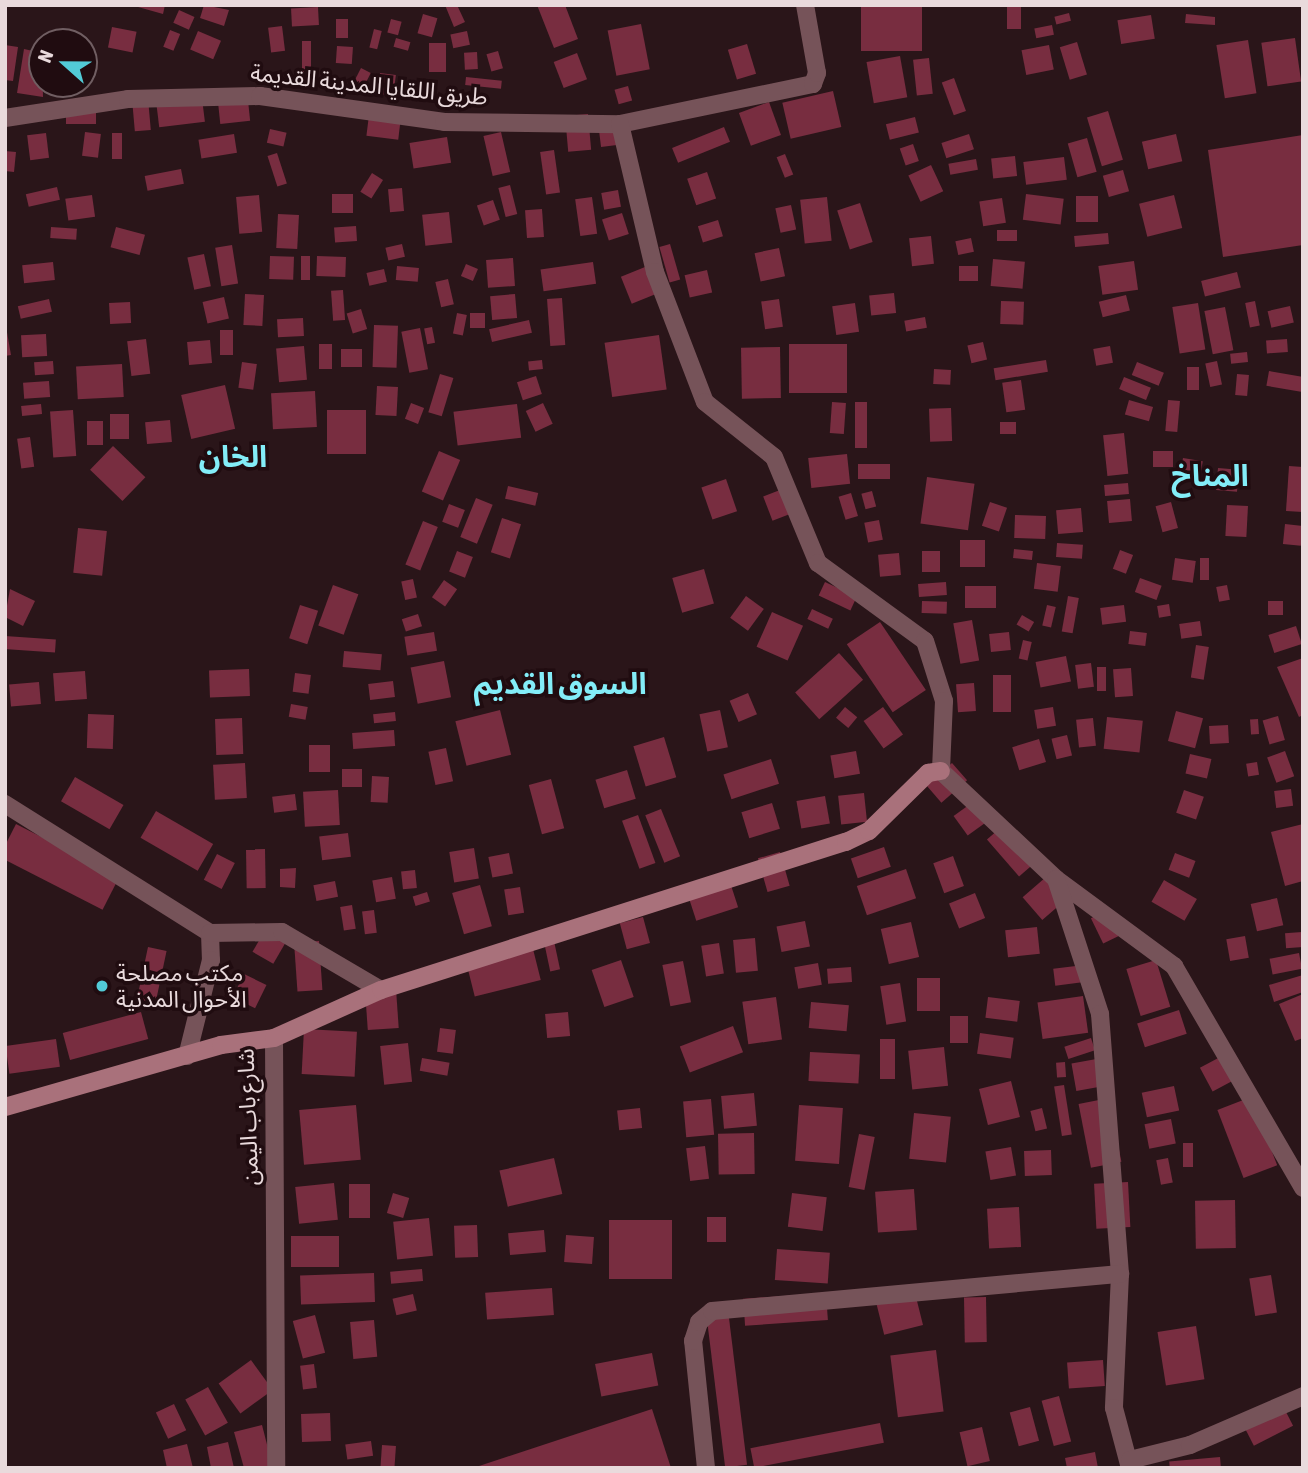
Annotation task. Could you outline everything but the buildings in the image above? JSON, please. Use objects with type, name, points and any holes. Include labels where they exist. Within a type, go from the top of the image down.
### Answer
[{"type":"street","name":"طريق اللقايا المدينة القديمة","points":[[5,118],[128,99],[260,96],[444,122],[620,124],[813,84],[817,73],[805,5]]},
{"type":"street","points":[[620,124],[655,272],[705,402],[774,457],[818,563],[925,641],[944,701],[941,771],[1056,879],[1174,966],[1303,1188]]},
{"type":"street","points":[[274,1038],[381,990],[846,842],[884,819],[928,773],[941,771]]},
{"type":"street","points":[[5,804],[210,933],[282,932],[381,990]]},
{"type":"street","points":[[1056,879],[1100,1014],[1120,1274],[1114,1408],[1130,1464],[1190,1445],[1303,1396]]},
{"type":"street","points":[[187,1056],[211,960],[210,933]]},
{"type":"street","name":"شارع باب اليمن","points":[[5,1107],[187,1056],[274,1038],[276,1468]]},
{"type":"street","points":[[706,1468],[693,1341],[699,1322],[712,1311],[1120,1274]]},
{"type":"place","name":"مكتب مصلحة الأحوال المدنية","points":[[102,986]]},
{"type":"district","name":"الخان","points":[[233,456]]},
{"type":"district","name":"المناخ","points":[[1210,475]]},
{"type":"district","name":"السوق القديم","points":[[560,683]]}]
